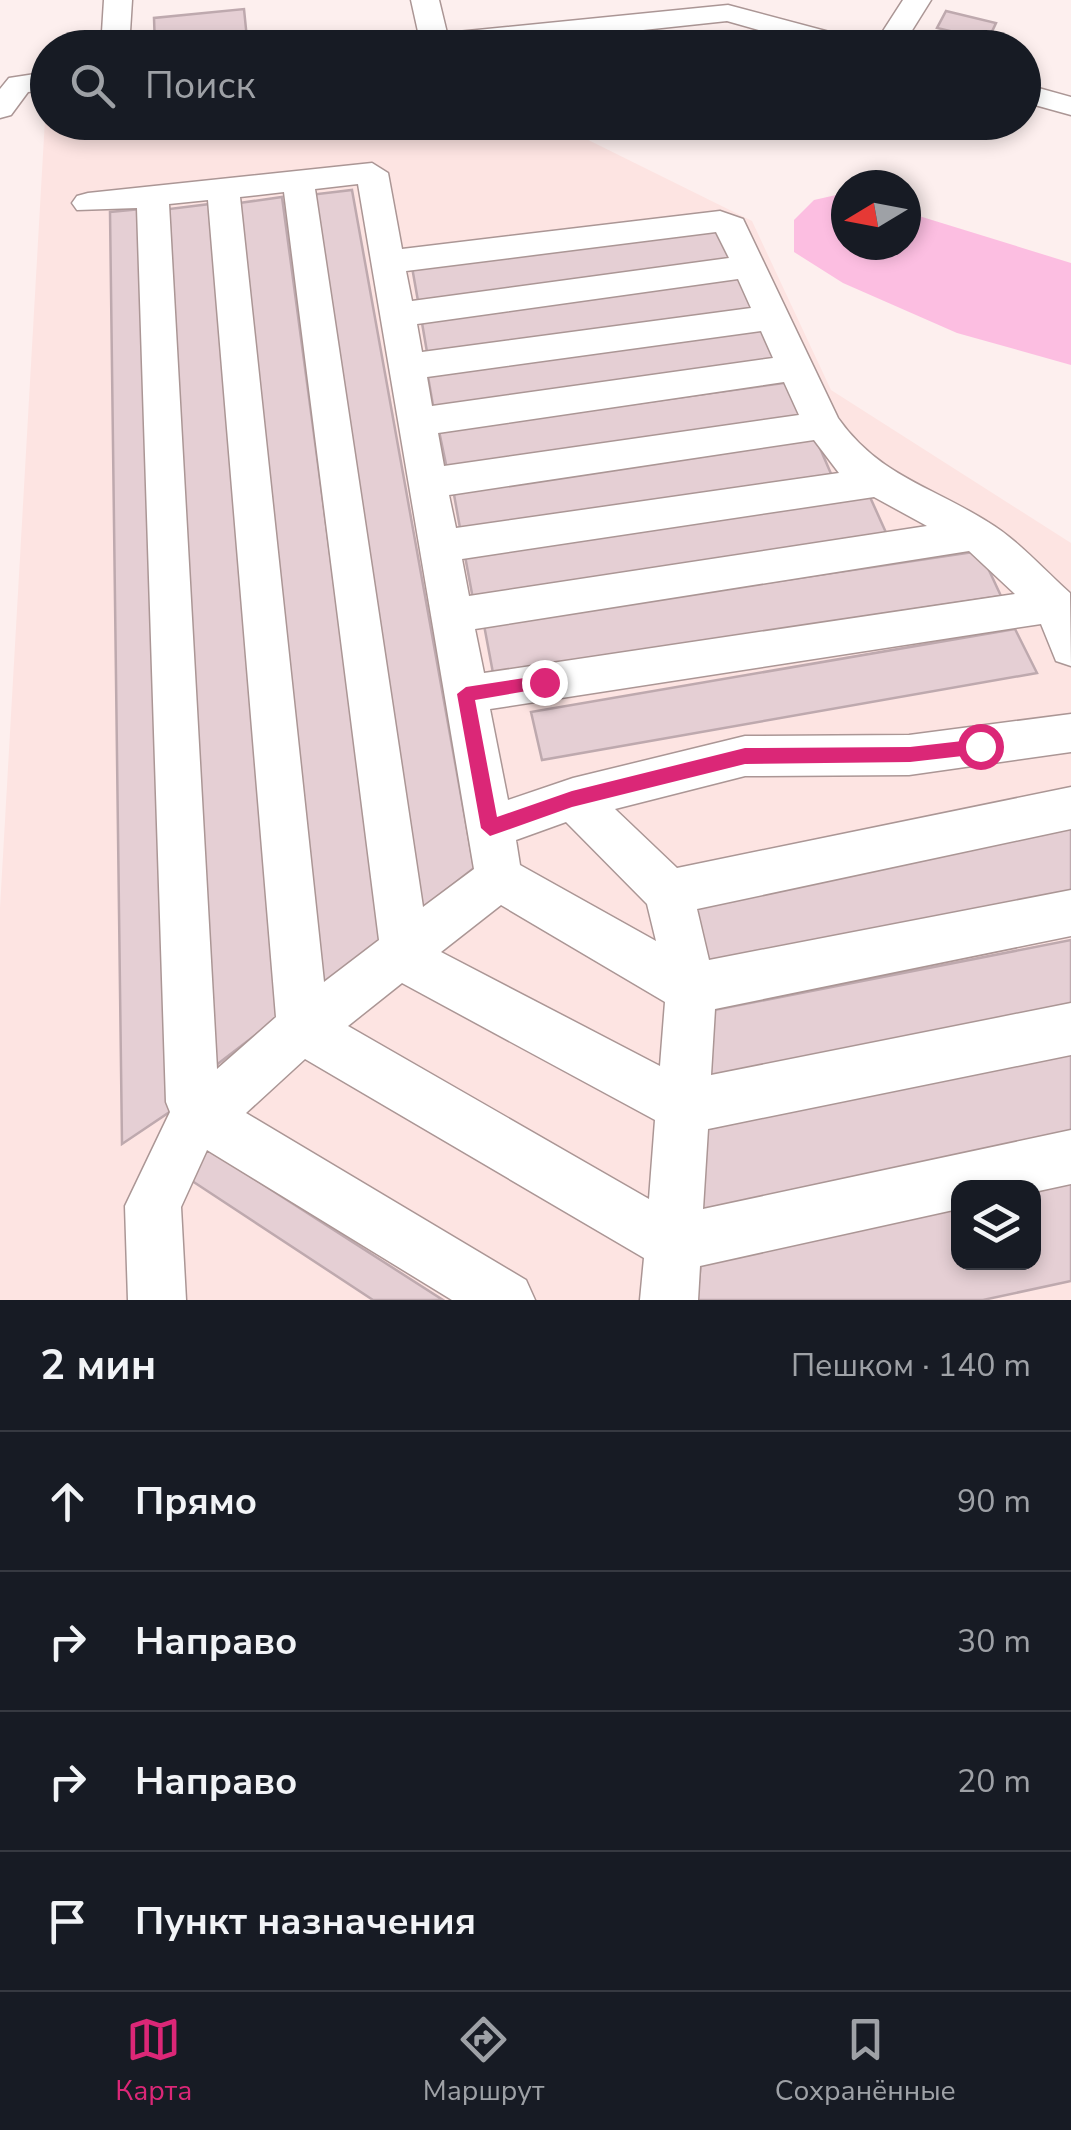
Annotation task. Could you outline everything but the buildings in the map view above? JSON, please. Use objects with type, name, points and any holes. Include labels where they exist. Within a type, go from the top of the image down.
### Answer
[{"type":"street","points":[[116,30],[118,0]]},
{"type":"street","points":[[425,0],[432,30]]},
{"type":"street","points":[[898,30],[917,0]]},
{"type":"street","points":[[537,30],[725,6],[800,30]]},
{"type":"street","points":[[0,109],[22,77]]},
{"type":"street","points":[[1041,98],[1071,106]]},
{"type":"street","points":[[88,203],[372,172],[499,878],[691,989],[1071,913]]},
{"type":"street","points":[[298,180],[405,952],[427,972],[684,1107],[1071,1030]]},
{"type":"street","points":[[223,188],[303,1029]]},
{"type":"street","points":[[153,196],[192,1102],[203,1118],[506,1300]]},
{"type":"street","points":[[388,262],[720,221],[731,226],[823,425],[846,458],[878,482],[977,534],[1055,605],[1071,648]]},
{"type":"street","points":[[397,315],[749,266]]},
{"type":"street","points":[[407,367],[773,317]]},
{"type":"street","points":[[416,422],[795,368]]},
{"type":"street","points":[[428,483],[823,425]]},
{"type":"street","points":[[439,546],[878,482]]},
{"type":"street","points":[[452,616],[977,534]]},
{"type":"street","points":[[466,694],[1055,605]]},
{"type":"street","points":[[490,828],[572,799],[745,756],[910,754],[1071,733]]},
{"type":"street","points":[[572,799],[668,892],[691,989],[669,1300]]},
{"type":"street","points":[[668,892],[1071,808]]},
{"type":"street","points":[[157,1300],[154,1206],[186,1134],[303,1029],[499,878]]},
{"type":"street","points":[[303,1029],[673,1244],[1071,1157]]},
{"type":"shaded area","points":[[44,140],[588,140],[752,221],[831,390],[1071,543],[1071,1300],[0,1300],[0,908]]},
{"type":"shaded area","points":[[831,196],[831,260],[921,260],[921,217],[1071,263],[1071,365],[957,333],[843,283],[794,252],[794,220],[814,200]]},
{"type":"route","points":[[544,682],[466,694],[490,828],[572,799],[745,756],[910,754],[980,746]]}]
